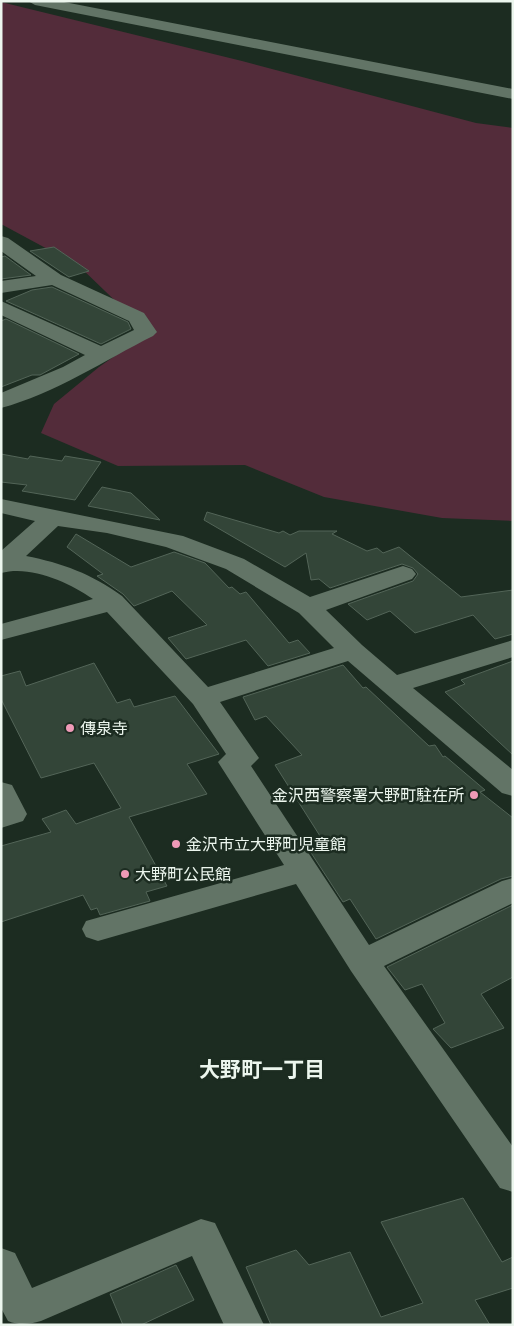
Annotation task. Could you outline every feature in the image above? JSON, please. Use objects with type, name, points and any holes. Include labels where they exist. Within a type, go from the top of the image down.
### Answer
[{"type":"street","points":[[35,1],[513,94]]},
{"type":"street","points":[[1,242],[54,280],[137,317],[146,332],[71,372],[21,391],[1,401]]},
{"type":"street","points":[[1,287],[54,280]]},
{"type":"street","points":[[1,307],[102,354]]},
{"type":"street","points":[[1,381],[21,391]]},
{"type":"street","points":[[1,506],[53,518],[107,526],[204,551],[235,564],[308,607],[352,650],[513,786]]},
{"type":"street","points":[[1,522],[53,518]]},
{"type":"street","points":[[4,563],[53,518]]},
{"type":"street","points":[[4,563],[57,570],[80,579],[112,602],[204,698],[244,758],[233,762],[363,962],[513,1177]]},
{"type":"street","points":[[308,607],[403,574]]},
{"type":"street","points":[[1,632],[112,602]]},
{"type":"street","points":[[393,685],[513,648]]},
{"type":"street","points":[[204,698],[352,650]]},
{"type":"street","points":[[1,792],[12,814],[1,818]]},
{"type":"street","points":[[98,929],[304,871]]},
{"type":"street","points":[[363,962],[513,889]]},
{"type":"street","points":[[1,1264],[22,1309],[41,1303],[201,1235],[244,1325]]},
{"type":"shaded area","points":[[1,2],[242,61],[476,123],[513,128],[513,521],[442,518],[324,497],[245,465],[118,466],[41,433],[54,404],[99,367],[142,337],[131,316],[79,266],[1,224]]},
{"type":"building","points":[[54,247],[89,271],[69,277],[30,251]]},
{"type":"building","points":[[5,256],[31,275],[1,279],[1,257]]},
{"type":"building","points":[[52,287],[128,322],[131,329],[101,344],[6,301],[32,290]]},
{"type":"building","points":[[6,319],[79,354],[40,375],[32,375],[1,387],[1,321]]},
{"type":"building","points":[[1,454],[28,459],[30,456],[62,461],[65,456],[101,462],[75,500],[22,491],[27,485],[1,482]]},
{"type":"building","points":[[102,487],[131,493],[160,520],[88,506]]},
{"type":"building","points":[[207,512],[279,533],[283,531],[290,535],[299,531],[337,531],[332,534],[367,551],[377,548],[383,553],[399,547],[461,597],[513,590],[513,634],[495,639],[473,615],[415,633],[390,611],[367,620],[348,604],[413,581],[418,574],[413,568],[402,564],[330,588],[319,579],[311,580],[306,553],[285,567],[204,520]]},
{"type":"building","points":[[76,534],[131,567],[174,552],[205,563],[229,588],[232,587],[240,594],[246,592],[289,643],[298,640],[310,653],[268,666],[246,640],[186,659],[168,638],[207,625],[172,591],[134,606],[123,594],[97,576],[103,574],[67,547]]},
{"type":"building","points":[[513,661],[513,755],[445,692],[465,684],[461,680]]},
{"type":"building","points":[[94,663],[117,703],[130,699],[134,707],[175,696],[219,754],[187,764],[207,794],[129,817],[167,886],[146,892],[150,901],[100,915],[97,908],[91,910],[83,895],[1,922],[1,846],[51,832],[42,819],[66,810],[76,824],[121,808],[94,763],[41,778],[1,699],[1,676],[20,671],[26,686]]},
{"type":"building","points":[[343,665],[363,688],[366,687],[429,746],[435,745],[443,757],[445,756],[485,790],[480,792],[513,818],[513,876],[501,879],[376,939],[350,899],[343,902],[306,845],[320,836],[275,765],[302,755],[266,716],[255,720],[243,697]]},
{"type":"building","points":[[513,905],[513,977],[481,994],[504,1028],[451,1048],[433,1029],[445,1023],[422,984],[405,990],[387,967]]},
{"type":"building","points":[[463,1198],[502,1262],[513,1257],[513,1288],[475,1300],[490,1325],[271,1325],[246,1267],[296,1250],[309,1265],[350,1252],[381,1317],[423,1303],[381,1222]]},
{"type":"building","points":[[176,1265],[194,1300],[141,1325],[123,1325],[110,1294]]},
{"type":"place","name":"傳泉寺","points":[[70,728]]},
{"type":"place","name":"金沢西警察署大野町駐在所","points":[[474,795]]},
{"type":"place","name":"金沢市立大野町児童館","points":[[176,844]]},
{"type":"place","name":"大野町公民館","points":[[125,874]]},
{"type":"district","name":"大野町一丁目","points":[[262,1070]]}]
